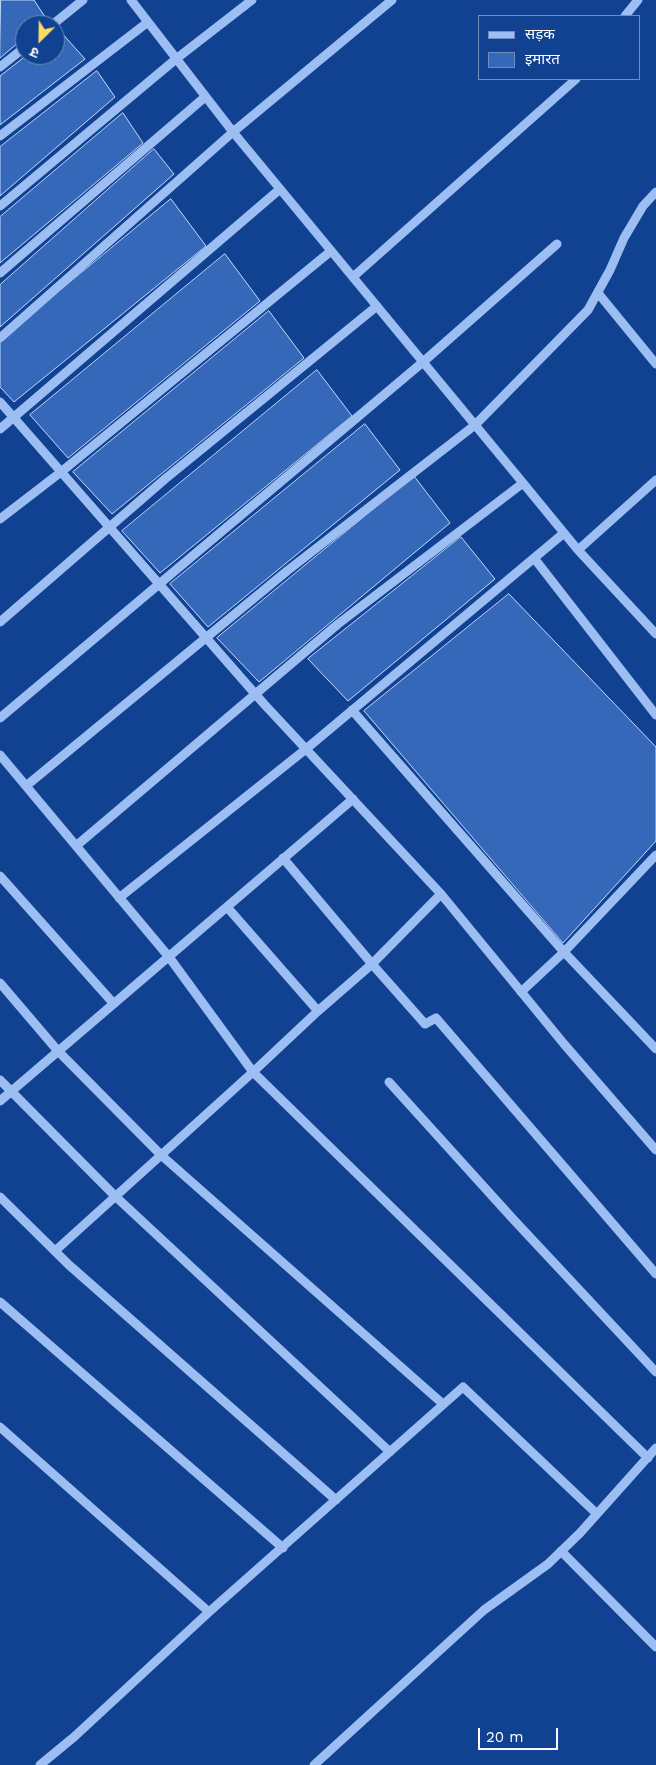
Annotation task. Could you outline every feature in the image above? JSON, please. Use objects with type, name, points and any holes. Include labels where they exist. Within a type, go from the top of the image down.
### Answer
[{"type":"street","points":[[64,15],[83,0]]},
{"type":"street","points":[[131,0],[205,97],[280,190],[578,550],[656,634]]},
{"type":"street","points":[[0,206],[176,58],[252,0]]},
{"type":"street","points":[[0,338],[233,132],[392,0]]},
{"type":"street","points":[[627,15],[638,0]]},
{"type":"street","points":[[0,136],[148,22]]},
{"type":"street","points":[[0,67],[15,55]]},
{"type":"street","points":[[353,277],[575,80]]},
{"type":"street","points":[[0,273],[205,97]]},
{"type":"street","points":[[0,429],[280,190]]},
{"type":"street","points":[[26,786],[287,571],[475,425],[588,310],[610,270],[624,238],[643,206],[656,192]]},
{"type":"street","points":[[0,718],[423,362],[558,244]]},
{"type":"street","points":[[0,519],[61,472],[331,251]]},
{"type":"street","points":[[598,293],[656,364]]},
{"type":"street","points":[[0,622],[108,527],[377,306]]},
{"type":"street","points":[[0,402],[255,693],[441,894],[521,992],[656,1150]]},
{"type":"street","points":[[578,550],[656,480]]},
{"type":"street","points":[[76,846],[338,624],[523,483]]},
{"type":"street","points":[[119,898],[306,749],[564,533]]},
{"type":"street","points":[[534,558],[656,715]]},
{"type":"street","points":[[352,710],[564,952],[656,1049]]},
{"type":"street","points":[[0,755],[169,957],[253,1072],[648,1458]]},
{"type":"street","points":[[0,1101],[353,799]]},
{"type":"street","points":[[521,992],[564,952],[656,855]]},
{"type":"street","points":[[283,858],[425,1024],[436,1018],[656,1274]]},
{"type":"street","points":[[0,876],[114,1004]]},
{"type":"street","points":[[55,1251],[372,964],[441,894]]},
{"type":"street","points":[[227,907],[318,1011]]},
{"type":"street","points":[[0,983],[58,1051],[161,1155],[443,1404]]},
{"type":"street","points":[[0,1080],[115,1196],[390,1452]]},
{"type":"street","points":[[389,1082],[506,1212],[656,1372]]},
{"type":"street","points":[[0,1197],[55,1251],[336,1500]]},
{"type":"street","points":[[0,1302],[283,1548]]},
{"type":"street","points":[[40,1765],[74,1737],[209,1612],[463,1387],[597,1514]]},
{"type":"street","points":[[0,1427],[209,1612]]},
{"type":"street","points":[[314,1765],[484,1610],[548,1564],[597,1514],[656,1448]]},
{"type":"street","points":[[561,1551],[655,1644]]},
{"type":"building","points":[[1,0],[34,0],[44,15],[15,15],[15,45],[0,58]]},
{"type":"building","points":[[65,37],[85,59],[0,125],[0,76],[15,64],[65,65]]},
{"type":"building","points":[[97,71],[115,97],[0,196],[0,147]]},
{"type":"building","points":[[123,113],[143,143],[0,263],[0,217]]},
{"type":"building","points":[[154,149],[174,174],[0,327],[0,285]]},
{"type":"building","points":[[171,199],[206,246],[14,402],[0,387],[0,340]]},
{"type":"building","points":[[225,254],[260,301],[68,458],[30,415]]},
{"type":"building","points":[[269,311],[304,358],[112,514],[73,472]]},
{"type":"building","points":[[317,370],[352,416],[160,573],[122,531]]},
{"type":"building","points":[[365,424],[400,470],[208,627],[170,584]]},
{"type":"building","points":[[414,476],[450,523],[259,682],[217,638]]},
{"type":"building","points":[[461,537],[495,579],[348,701],[308,659]]},
{"type":"building","points":[[509,594],[656,747],[656,841],[563,943],[364,711]]}]
